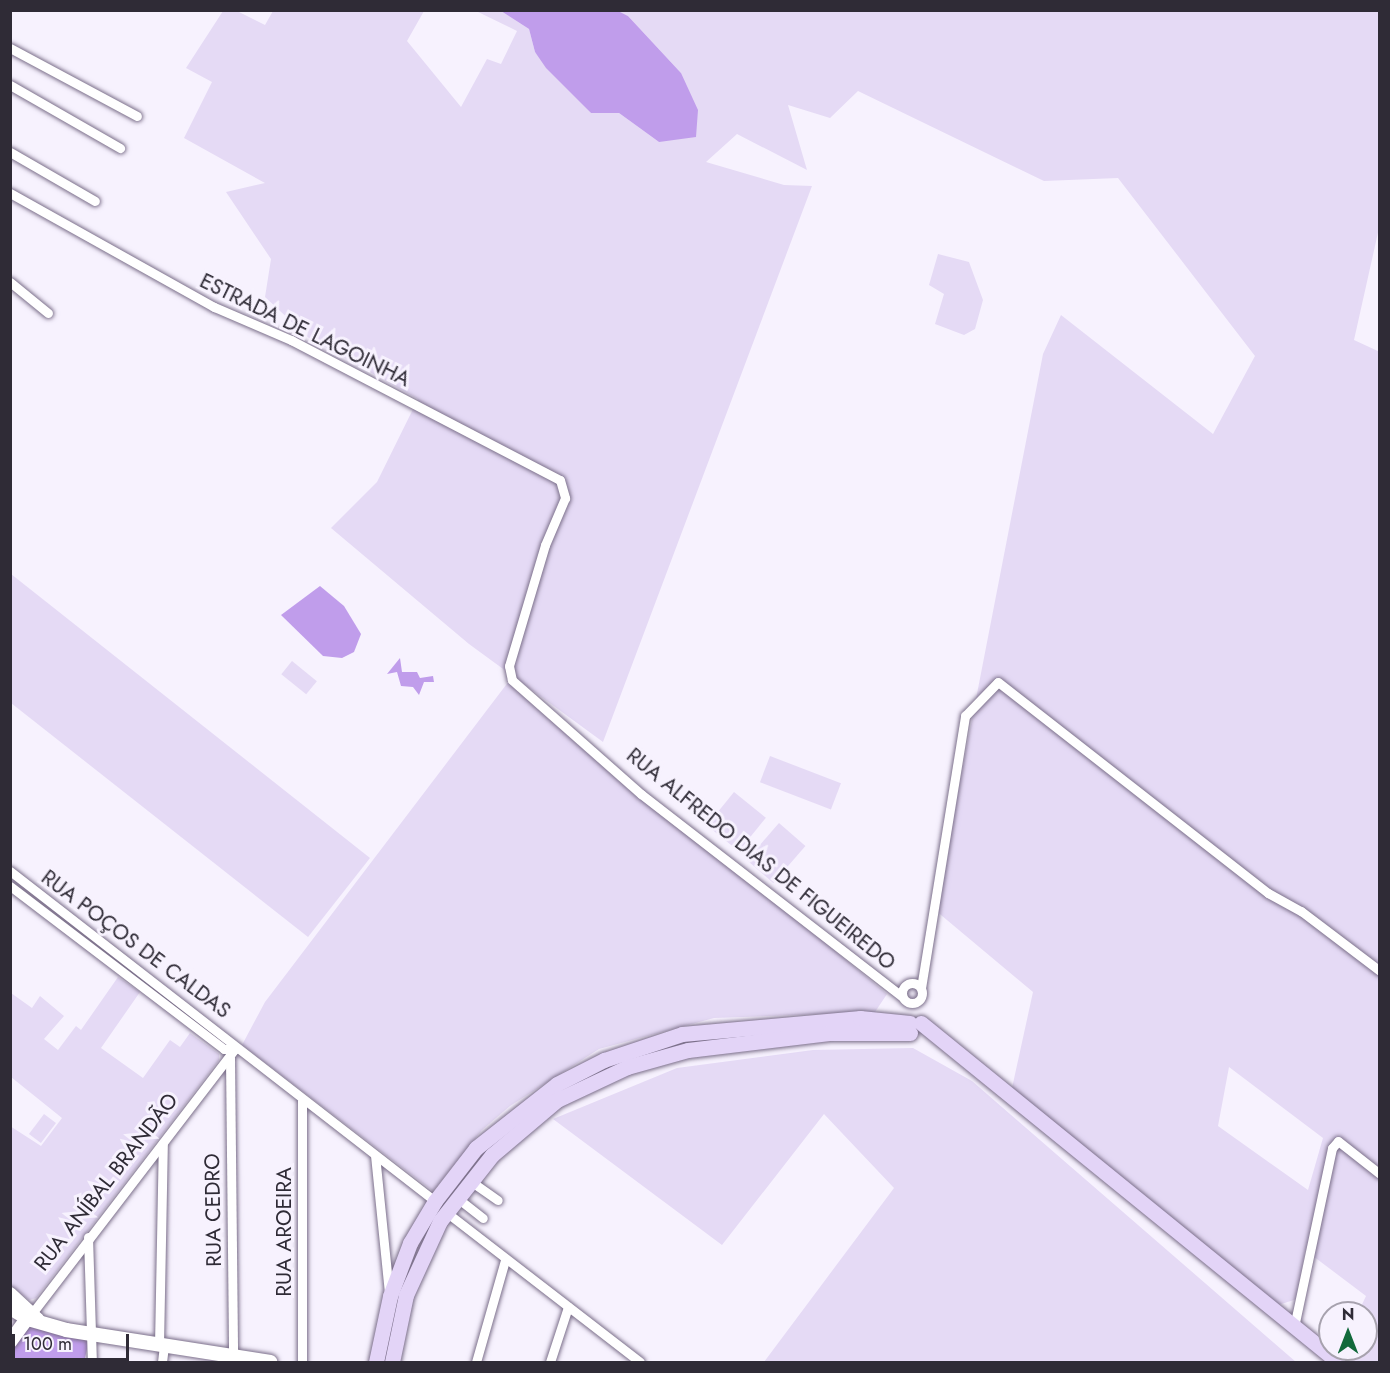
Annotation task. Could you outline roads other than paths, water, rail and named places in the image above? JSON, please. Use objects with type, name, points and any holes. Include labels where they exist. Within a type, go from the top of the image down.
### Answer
[{"type":"main road","points":[[376,1362],[390,1296],[410,1243],[491,1145],[557,1100],[657,1057],[829,1032],[915,1026],[964,1055],[1003,1093],[1059,1132],[1338,1362]]},
{"type":"main road","points":[[392,1362],[406,1295],[440,1206],[456,1197],[491,1145]]},
{"type":"main road","points":[[10,1294],[33,1317]]},
{"type":"main road","points":[[10,1308],[91,1335],[162,1345],[233,1359],[271,1362]]},
{"type":"main road","name":"RUA ANÍBAL BRANDÃO","points":[[10,1342],[33,1317]]},
{"type":"street","points":[[10,48],[137,116]]},
{"type":"street","points":[[10,85],[120,148]]},
{"type":"street","points":[[10,152],[95,201]]},
{"type":"street","name":"ESTRADA DE LAGOINHA","points":[[10,193],[214,306],[291,340],[556,478],[565,491],[561,507]]},
{"type":"street","points":[[10,282],[48,313]]},
{"type":"street","name":"RUA ALFREDO DIAS DE FIGUEIREDO","points":[[561,507],[545,545],[518,648],[509,666],[512,680],[641,794],[906,1000]]},
{"type":"street","points":[[915,1026],[965,716],[998,682],[1268,893],[1301,911],[1380,971]]},
{"type":"street","name":"RUA POÇOS DE CALDAS","points":[[10,871],[231,1039],[232,1053]]},
{"type":"street","name":"RUA POÇOS DE CALDAS","points":[[10,886],[224,1049],[302,1101],[375,1155],[505,1260],[568,1307],[627,1358],[640,1362]]},
{"type":"street","points":[[915,1026],[906,1000],[910,984],[922,992]]},
{"type":"street","points":[[906,1000],[922,992]]},
{"type":"street","name":"RUA ANÍBAL BRANDÃO","points":[[33,1317],[88,1237],[232,1053]]},
{"type":"street","name":"RUA CEDRO","points":[[232,1053],[233,1359]]},
{"type":"street","name":"RUA AROEIRA","points":[[302,1101],[302,1362]]},
{"type":"street","points":[[1294,1327],[1330,1153],[1338,1141],[1380,1174]]},
{"type":"street","points":[[162,1362],[163,1143]]},
{"type":"street","points":[[375,1155],[390,1296]]},
{"type":"street","points":[[469,1180],[498,1200]]},
{"type":"street","points":[[456,1197],[483,1218]]},
{"type":"street","points":[[88,1237],[92,1362]]},
{"type":"street","points":[[476,1362],[505,1260]]},
{"type":"street","points":[[550,1362],[568,1307]]}]
